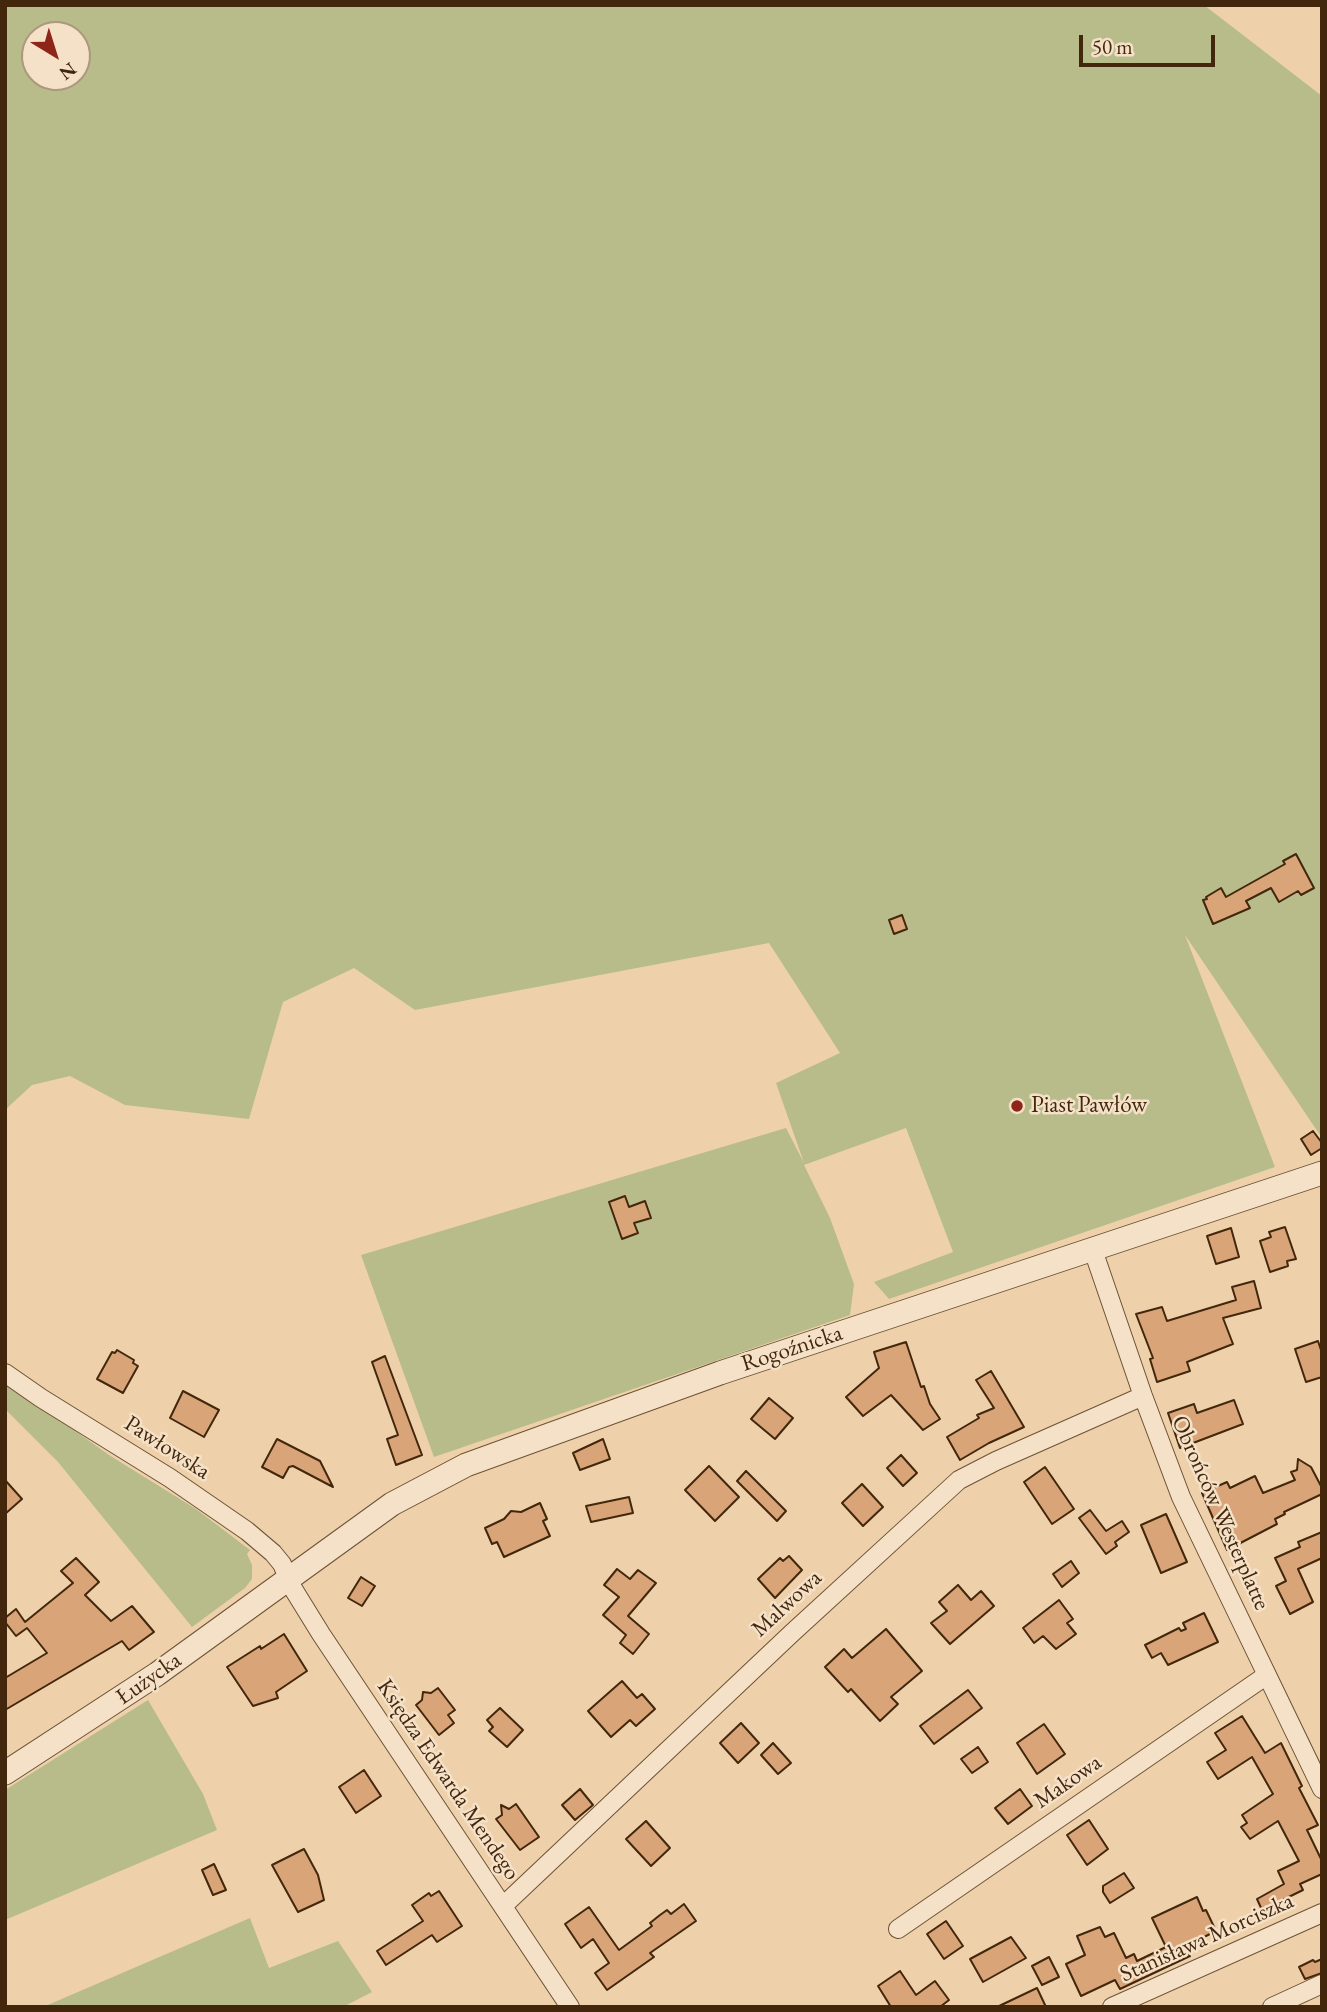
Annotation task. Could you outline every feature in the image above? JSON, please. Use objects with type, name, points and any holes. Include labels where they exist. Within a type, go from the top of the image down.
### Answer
[{"type":"street","name":"Rogoźnicka","points":[[288,1578],[392,1504],[466,1465],[738,1367],[1322,1173]]},
{"type":"street","name":"Obrońców Westerplatte","points":[[1093,1250],[1181,1497],[1322,1789]]},
{"type":"street","name":"Pawłowska","points":[[5,1373],[170,1478],[247,1531],[282,1564],[288,1578]]},
{"type":"street","name":"Malwowa","points":[[503,1906],[792,1633],[959,1480],[1143,1396]]},
{"type":"street","name":"Łużycka","points":[[5,1773],[157,1674],[288,1578]]},
{"type":"street","name":"Księdza Edwarda Mendego","points":[[288,1578],[321,1634],[570,2007]]},
{"type":"street","name":"Makowa","points":[[898,1929],[1267,1675]]},
{"type":"street","name":"Stanisława Morciszka","points":[[1112,2007],[1322,1913]]},
{"type":"street","points":[[1272,2007],[1322,1984]]},
{"type":"green space","points":[[5,5],[1204,5],[1322,96],[1322,1138],[1185,935],[1275,1167],[889,1299],[874,1282],[953,1252],[906,1128],[804,1165],[830,1218],[854,1284],[850,1315],[434,1457],[361,1255],[786,1128],[804,1163],[776,1083],[840,1053],[769,943],[415,1010],[354,968],[283,1002],[249,1119],[125,1105],[70,1076],[32,1085],[5,1110]]},
{"type":"green space","points":[[5,1381],[109,1455],[196,1509],[250,1550],[247,1554],[252,1565],[252,1579],[245,1588],[192,1627],[58,1462],[5,1409]]},
{"type":"green space","points":[[148,1700],[203,1794],[217,1830],[5,1920],[5,1790]]},
{"type":"green space","points":[[250,1918],[269,1968],[338,1941],[372,1992],[343,2007],[43,2007]]},
{"type":"building","points":[[1296,854],[1314,888],[1301,895],[1298,891],[1279,902],[1271,888],[1246,901],[1250,908],[1213,924],[1203,900],[1207,899],[1206,897],[1221,888],[1226,897],[1285,864],[1283,861]]},
{"type":"building","points":[[902,915],[907,929],[894,934],[889,920]]},
{"type":"building","points":[[1313,1131],[1322,1143],[1322,1148],[1311,1155],[1301,1139]]},
{"type":"building","points":[[625,1196],[629,1207],[645,1201],[651,1218],[634,1223],[638,1233],[622,1239],[609,1202]]},
{"type":"building","points":[[1285,1227],[1296,1259],[1287,1261],[1288,1266],[1270,1272],[1260,1241],[1271,1237],[1269,1232]]},
{"type":"building","points":[[1231,1228],[1239,1257],[1216,1264],[1207,1236]]},
{"type":"building","points":[[1254,1281],[1261,1308],[1223,1318],[1233,1344],[1187,1362],[1190,1371],[1157,1382],[1150,1359],[1153,1358],[1136,1314],[1162,1307],[1167,1321],[1236,1300],[1232,1287]]},
{"type":"building","points":[[1318,1341],[1322,1353],[1322,1377],[1306,1382],[1295,1349]]},
{"type":"building","points":[[906,1342],[921,1387],[924,1386],[930,1404],[940,1419],[923,1430],[891,1395],[863,1416],[846,1397],[879,1368],[874,1352]]},
{"type":"building","points":[[117,1350],[134,1360],[133,1363],[138,1366],[123,1393],[97,1379],[112,1352]]},
{"type":"building","points":[[385,1356],[422,1455],[396,1465],[387,1439],[398,1435],[372,1362]]},
{"type":"building","points":[[991,1371],[1024,1427],[960,1460],[947,1437],[979,1418],[977,1415],[994,1408],[976,1380]]},
{"type":"building","points":[[183,1391],[219,1410],[204,1437],[170,1418]]},
{"type":"building","points":[[769,1398],[793,1418],[775,1439],[751,1419]]},
{"type":"building","points":[[1234,1400],[1243,1424],[1180,1448],[1168,1413],[1194,1404],[1197,1413]]},
{"type":"building","points":[[277,1439],[320,1461],[333,1487],[293,1466],[289,1467],[283,1478],[262,1467]]},
{"type":"building","points":[[603,1439],[610,1459],[580,1470],[573,1453]]},
{"type":"building","points":[[901,1455],[917,1473],[903,1486],[887,1468]]},
{"type":"building","points":[[1298,1459],[1311,1467],[1322,1488],[1322,1494],[1284,1512],[1285,1514],[1275,1519],[1277,1524],[1227,1550],[1202,1493],[1227,1482],[1230,1488],[1255,1476],[1263,1493],[1295,1480],[1291,1472],[1297,1470]]},
{"type":"building","points":[[709,1466],[739,1497],[715,1521],[685,1490]]},
{"type":"building","points":[[1045,1467],[1074,1509],[1052,1524],[1024,1482]]},
{"type":"building","points":[[746,1471],[786,1511],[777,1521],[737,1481]]},
{"type":"building","points":[[5,1480],[22,1499],[5,1514]]},
{"type":"building","points":[[862,1484],[883,1507],[863,1526],[842,1503]]},
{"type":"building","points":[[629,1497],[633,1513],[591,1522],[586,1506]]},
{"type":"building","points":[[540,1503],[547,1519],[543,1521],[550,1536],[504,1557],[497,1542],[492,1544],[485,1528],[504,1519],[511,1511],[521,1512]]},
{"type":"building","points":[[1090,1510],[1106,1531],[1122,1521],[1129,1532],[1115,1542],[1117,1546],[1106,1554],[1079,1518]]},
{"type":"building","points":[[1166,1514],[1187,1562],[1161,1573],[1141,1525]]},
{"type":"building","points":[[1322,1532],[1322,1558],[1298,1569],[1313,1602],[1290,1614],[1276,1586],[1286,1581],[1275,1558],[1300,1547],[1298,1542]]},
{"type":"building","points":[[789,1556],[802,1570],[775,1598],[758,1579],[780,1558],[783,1561]]},
{"type":"building","points":[[76,1558],[99,1582],[85,1595],[111,1621],[132,1606],[154,1632],[129,1650],[122,1641],[5,1710],[5,1678],[47,1653],[27,1628],[16,1636],[5,1618],[16,1609],[25,1622],[73,1583],[61,1571]]},
{"type":"building","points":[[1071,1561],[1079,1573],[1062,1587],[1053,1574]]},
{"type":"building","points":[[617,1569],[630,1579],[638,1570],[656,1583],[628,1616],[649,1634],[633,1654],[620,1643],[626,1635],[603,1615],[619,1597],[604,1585]]},
{"type":"building","points":[[361,1577],[375,1586],[362,1606],[348,1598]]},
{"type":"building","points":[[958,1585],[971,1600],[981,1591],[994,1606],[950,1644],[931,1623],[947,1611],[939,1602]]},
{"type":"building","points":[[1059,1600],[1073,1619],[1067,1623],[1076,1634],[1056,1649],[1043,1636],[1034,1643],[1023,1628]]},
{"type":"building","points":[[1204,1613],[1218,1642],[1168,1665],[1161,1653],[1152,1658],[1145,1645],[1179,1628],[1181,1631],[1186,1629],[1183,1623]]},
{"type":"building","points":[[886,1629],[922,1671],[891,1697],[898,1704],[880,1721],[851,1689],[848,1692],[825,1667],[844,1649],[852,1658]]},
{"type":"building","points":[[284,1634],[307,1671],[276,1692],[278,1698],[253,1706],[227,1667]]},
{"type":"building","points":[[622,1681],[637,1698],[642,1694],[655,1709],[636,1726],[630,1720],[611,1737],[588,1711]]},
{"type":"building","points":[[438,1688],[455,1710],[448,1715],[454,1723],[439,1735],[416,1705],[422,1700],[423,1692],[431,1693]]},
{"type":"building","points":[[968,1690],[982,1708],[934,1744],[920,1726]]},
{"type":"building","points":[[500,1708],[523,1730],[507,1747],[489,1731],[493,1727],[487,1720]]},
{"type":"building","points":[[1242,1716],[1265,1753],[1281,1743],[1302,1786],[1299,1788],[1318,1825],[1307,1830],[1322,1861],[1322,1874],[1300,1884],[1303,1890],[1262,1910],[1257,1899],[1284,1884],[1278,1871],[1299,1861],[1278,1821],[1250,1839],[1241,1827],[1247,1823],[1242,1815],[1273,1794],[1252,1757],[1218,1779],[1207,1762],[1226,1750],[1215,1733]]},
{"type":"building","points":[[741,1723],[759,1743],[738,1763],[720,1743]]},
{"type":"building","points":[[1044,1724],[1065,1754],[1037,1774],[1017,1743]]},
{"type":"building","points":[[773,1743],[791,1763],[778,1774],[761,1755]]},
{"type":"building","points":[[978,1747],[988,1762],[972,1773],[961,1759]]},
{"type":"building","points":[[364,1770],[381,1796],[356,1813],[339,1787]]},
{"type":"building","points":[[580,1789],[593,1805],[575,1820],[562,1805]]},
{"type":"building","points":[[1020,1789],[1032,1806],[1008,1824],[995,1808]]},
{"type":"building","points":[[516,1804],[539,1837],[520,1850],[496,1819],[502,1815],[501,1805],[509,1809]]},
{"type":"building","points":[[1089,1820],[1108,1849],[1087,1865],[1067,1835]]},
{"type":"building","points":[[646,1821],[670,1848],[651,1866],[626,1839]]},
{"type":"building","points":[[304,1849],[318,1875],[324,1900],[298,1912],[272,1865]]},
{"type":"building","points":[[214,1864],[226,1890],[213,1895],[202,1870]]},
{"type":"building","points":[[1124,1873],[1134,1888],[1110,1903],[1103,1892],[1103,1886]]},
{"type":"building","points":[[439,1891],[462,1926],[437,1942],[432,1935],[386,1965],[377,1951],[423,1921],[412,1905],[429,1893],[431,1896]]},
{"type":"building","points":[[1197,1897],[1216,1931],[1186,1946],[1190,1956],[1120,1989],[1115,1980],[1081,1996],[1066,1964],[1085,1955],[1077,1936],[1100,1927],[1105,1937],[1114,1933],[1126,1958],[1134,1954],[1137,1961],[1166,1947],[1152,1918]]},
{"type":"building","points":[[684,1904],[696,1921],[650,1953],[654,1957],[607,1990],[595,1973],[609,1963],[593,1939],[581,1948],[565,1924],[589,1907],[619,1950],[652,1926],[650,1923],[667,1910],[671,1914]]},
{"type":"building","points":[[946,1921],[963,1946],[944,1959],[927,1934]]},
{"type":"building","points":[[1011,1937],[1026,1958],[983,1982],[970,1959]]},
{"type":"building","points":[[1049,1957],[1059,1977],[1042,1985],[1032,1966]]},
{"type":"building","points":[[1322,1959],[1322,1973],[1305,1979],[1299,1967]]},
{"type":"building","points":[[900,1971],[916,1995],[935,1981],[949,2000],[940,2007],[891,2007],[878,1986]]},
{"type":"building","points":[[1037,1988],[1046,2007],[997,2007]]},
{"type":"place","name":"Piast Pawłów","points":[[1017,1106]]}]
